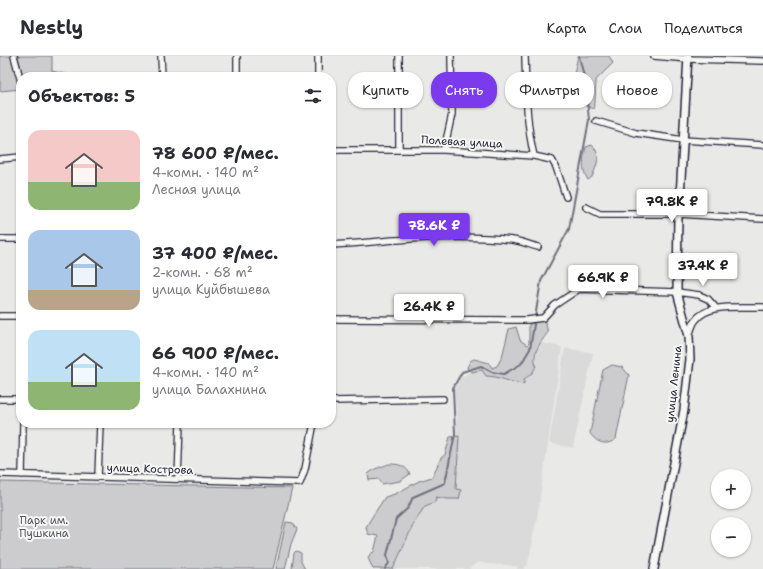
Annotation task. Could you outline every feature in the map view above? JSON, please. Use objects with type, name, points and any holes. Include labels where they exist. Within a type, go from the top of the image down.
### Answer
[{"type":"street","points":[[14,56],[18,72]]},
{"type":"street","points":[[161,56],[162,72]]},
{"type":"street","points":[[237,56],[237,72]]},
{"type":"street","points":[[318,56],[318,72]]},
{"type":"street","points":[[398,56],[399,149]]},
{"type":"street","points":[[444,150],[452,114],[451,56]]},
{"type":"street","points":[[525,56],[527,115],[534,156]]},
{"type":"street","points":[[654,56],[763,61]]},
{"type":"street","name":"улица Ленина","points":[[654,569],[684,410],[690,356],[689,336],[677,292],[678,214],[688,58]]},
{"type":"street","points":[[596,121],[636,133],[683,140],[763,145]]},
{"type":"street","name":"Полевая улица","points":[[336,150],[444,150],[534,156],[552,160],[556,167],[566,197]]},
{"type":"street","points":[[0,158],[16,157]]},
{"type":"street","points":[[586,207],[600,214],[678,214],[763,219]]},
{"type":"street","points":[[336,245],[427,238],[476,238],[513,240],[538,247]]},
{"type":"street","points":[[0,239],[16,239]]},
{"type":"street","points":[[336,319],[538,319],[543,318],[555,305],[579,289],[677,292],[699,295],[708,299],[716,308]]},
{"type":"street","points":[[689,336],[694,321],[702,313],[716,308],[763,308]]},
{"type":"street","points":[[0,316],[16,316]]},
{"type":"street","points":[[0,399],[16,399]]},
{"type":"street","points":[[336,401],[443,399]]},
{"type":"street","points":[[22,474],[23,428]]},
{"type":"street","points":[[98,477],[100,428]]},
{"type":"street","points":[[178,479],[180,428]]},
{"type":"street","name":"улица Кострова","points":[[0,474],[300,483],[305,469],[313,428]]},
{"type":"shaded area","points":[[541,343],[562,347],[537,518],[527,566],[525,566],[525,569],[517,569],[517,566],[478,562],[469,569],[393,569],[415,521],[425,506],[434,502],[436,496],[448,499],[461,490],[456,489],[459,436],[456,436],[457,416],[455,389],[462,376],[471,372],[482,370],[486,376],[496,376],[515,383],[530,376],[536,365],[536,354]]},
{"type":"shaded area","points":[[565,348],[593,353],[573,448],[549,443]]},
{"type":"green space","points":[[0,56],[11,56],[16,72],[16,89],[0,91]]},
{"type":"green space","points":[[18,56],[52,56],[52,71],[56,72],[22,72]]},
{"type":"green space","points":[[578,56],[609,56],[613,63],[604,72],[602,72],[596,80],[594,106],[594,72],[574,72]]},
{"type":"green space","points":[[592,145],[597,153],[598,160],[592,177],[588,180],[584,172],[583,159],[586,147]]},
{"type":"green space","points":[[542,321],[545,322],[548,332],[540,343],[536,352],[536,365],[534,370],[524,379],[524,384],[486,376],[482,370],[471,372],[467,368],[470,361],[474,359],[489,363],[492,368],[497,366],[502,357],[509,329],[516,327],[520,340],[527,345],[529,343],[529,324]]},
{"type":"green space","points":[[612,365],[622,367],[629,375],[616,439],[609,443],[602,443],[596,440],[590,433],[603,370]]},
{"type":"green space","points":[[459,436],[456,489],[461,490],[459,499],[436,497],[435,502],[425,506],[415,521],[393,569],[373,569],[368,558],[370,554],[374,552],[378,536],[368,534],[366,527],[373,515],[385,497],[395,494],[419,481],[432,477],[441,458],[445,455],[450,437]]},
{"type":"green space","points":[[389,464],[401,466],[410,474],[400,481],[382,484],[379,479],[369,480],[368,474],[375,469]]},
{"type":"green space","name":"Парк им. Пушкина","points":[[0,482],[292,488],[273,569],[0,569]]},
{"type":"green space","points":[[286,522],[293,523],[297,529],[291,544],[285,569],[276,569]]},
{"type":"green space","points":[[296,551],[301,553],[301,562],[305,569],[292,569],[294,553]]},
{"type":"waterway","points":[[385,569],[389,563],[387,555],[396,519],[408,508],[413,497],[445,483],[455,434],[453,388],[462,372],[481,366],[492,372],[504,374],[521,364],[530,349],[541,281],[569,229],[589,120],[585,81],[579,56]]}]
